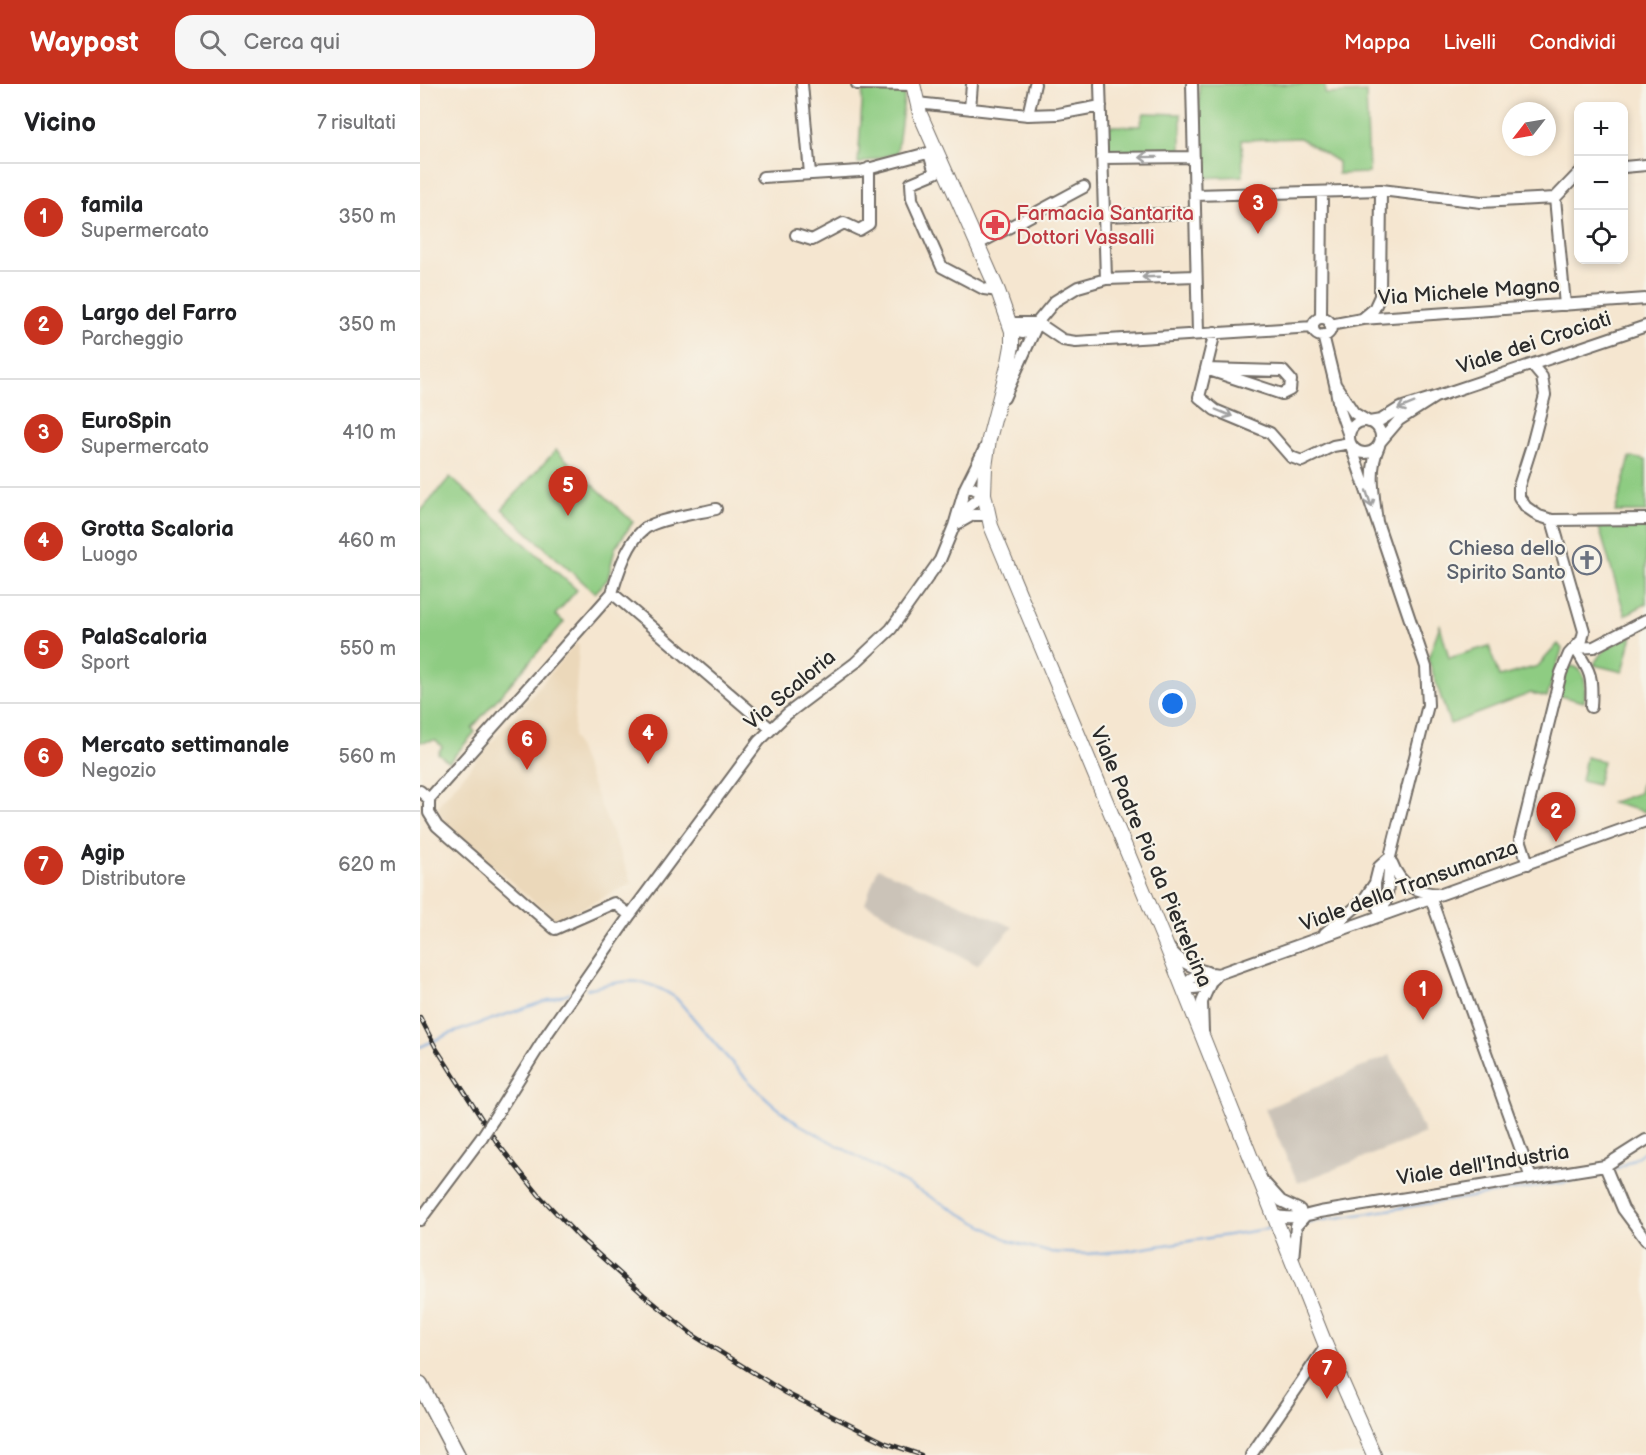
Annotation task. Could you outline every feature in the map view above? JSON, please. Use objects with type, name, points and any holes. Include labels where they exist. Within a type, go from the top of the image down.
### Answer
[{"type":"highway","points":[[420,1384],[457,1455]]},
{"type":"highway","points":[[420,1404],[447,1455]]},
{"type":"main road","name":"Via Scaloria","points":[[913,84],[932,152],[978,244],[1011,327],[1012,346],[998,412],[989,439],[985,467],[984,494],[988,515]]},
{"type":"main road","name":"Viale Padre Pio da Pietrelcina","points":[[988,515],[995,537],[1183,986],[1326,1346],[1374,1455]]},
{"type":"street","points":[[802,84],[810,174]]},
{"type":"street","points":[[858,84],[913,84]]},
{"type":"street","points":[[970,109],[972,84]]},
{"type":"street","points":[[1028,115],[1035,84]]},
{"type":"street","points":[[1100,84],[1106,279]]},
{"type":"street","points":[[1192,84],[1198,333]]},
{"type":"street","points":[[917,103],[1028,115],[1058,114],[1101,106]]},
{"type":"street","points":[[763,177],[869,168],[932,152],[935,173],[911,183],[912,199],[942,267],[984,290],[998,291]]},
{"type":"street","points":[[1642,165],[1646,156]]},
{"type":"street","points":[[1102,158],[1194,157]]},
{"type":"street","points":[[795,235],[812,240],[844,223],[859,230],[869,224],[869,168]]},
{"type":"street","points":[[1194,195],[1381,190],[1482,202],[1555,198],[1574,178]]},
{"type":"street","points":[[978,244],[1084,187]]},
{"type":"street","points":[[1362,319],[1374,309],[1380,296],[1381,190]]},
{"type":"street","points":[[1011,327],[1023,333],[1030,331],[1038,323],[1063,340],[1076,342],[1215,332],[1317,323],[1327,320],[1330,325],[1328,333],[1323,335],[1316,333],[1317,323],[1322,192]]},
{"type":"street","points":[[1555,198],[1565,305]]},
{"type":"street","points":[[1104,216],[1195,213]]},
{"type":"street","name":"Via Scaloria","points":[[998,412],[1038,323],[1055,301],[1078,287],[1106,279],[1196,276]]},
{"type":"street","name":"Via Michele Magno","points":[[1330,325],[1362,319],[1646,299]]},
{"type":"street","name":"Viale dei Crociati","points":[[1350,440],[1356,424],[1381,420],[1400,408],[1646,326]]},
{"type":"street","points":[[1215,332],[1199,397],[1215,410],[1270,433],[1291,457],[1302,461],[1350,440]]},
{"type":"street","points":[[1323,335],[1339,407],[1426,667],[1428,705],[1390,857],[1387,897],[1381,916]]},
{"type":"street","points":[[1532,365],[1542,377],[1545,395],[1519,486],[1519,497],[1526,507],[1539,516],[1551,520],[1646,519]]},
{"type":"street","points":[[1206,369],[1283,371],[1291,380],[1290,390],[1282,394],[1206,369]]},
{"type":"street","points":[[1335,384],[1354,413],[1378,427],[1381,436],[1372,475],[1377,522]]},
{"type":"street","name":"Viale dei Crociati","points":[[1380,444],[1399,420],[1435,397]]},
{"type":"street","name":"Via Scaloria","points":[[420,1220],[482,1137],[541,1042],[630,915],[759,741],[787,714],[855,663],[891,629],[940,560],[954,526],[965,488],[989,439]]},
{"type":"street","points":[[1350,440],[1357,451],[1366,453],[1371,452],[1380,444]]},
{"type":"street","points":[[965,488],[974,488],[984,494]]},
{"type":"street","name":"Via Scaloria","points":[[954,526],[969,506],[984,494]]},
{"type":"street","points":[[630,915],[614,903],[555,929],[437,826],[429,813],[429,799],[612,593],[619,570],[631,545],[642,532],[651,525],[716,509]]},
{"type":"street","points":[[954,526],[973,515],[988,515]]},
{"type":"street","points":[[1528,864],[1520,839],[1561,673],[1569,654],[1582,640],[1584,631],[1551,520]]},
{"type":"street","points":[[612,593],[771,729]]},
{"type":"street","points":[[1575,648],[1594,647],[1646,621]]},
{"type":"street","points":[[1575,648],[1589,669],[1593,685],[1591,706]]},
{"type":"street","points":[[420,791],[429,799]]},
{"type":"street","name":"Viale della Transumanza","points":[[1164,940],[1177,958],[1189,966],[1218,974],[1646,822]]},
{"type":"street","points":[[1381,916],[1375,900],[1375,883],[1379,867],[1390,857]]},
{"type":"street","points":[[1390,857],[1395,872],[1406,885],[1425,893],[1442,894]]},
{"type":"street","points":[[1318,939],[1362,901],[1375,883]]},
{"type":"street","points":[[1431,899],[1531,1178]]},
{"type":"street","points":[[1207,972],[1188,980],[1183,986],[1192,989],[1210,984]]},
{"type":"street","points":[[1204,1039],[1202,1002],[1210,984],[1218,974]]},
{"type":"street","name":"Viale dell'Industria","points":[[1275,1216],[1285,1218],[1303,1213],[1605,1166],[1646,1140]]},
{"type":"street","points":[[1605,1166],[1623,1209],[1646,1240]]},
{"type":"street","points":[[1261,1179],[1281,1201],[1303,1213],[1296,1226],[1293,1259]]},
{"type":"street","points":[[1251,1455],[1326,1346]]},
{"type":"shaded area","points":[[576,643],[579,646],[573,737],[632,883],[556,921],[444,823],[438,809],[440,803]]},
{"type":"shaded area","points":[[878,868],[1013,927],[977,965],[865,903]]},
{"type":"shaded area","points":[[1390,1055],[1425,1134],[1298,1183],[1265,1109]]},
{"type":"green space","points":[[1199,84],[1325,84],[1325,94],[1366,92],[1369,173],[1338,174],[1338,162],[1300,138],[1242,140],[1243,176],[1200,178]]},
{"type":"green space","points":[[863,89],[905,92],[897,153],[858,164]]},
{"type":"green space","points":[[1144,113],[1181,114],[1181,150],[1107,152],[1107,126],[1140,126]]},
{"type":"green space","points":[[556,450],[633,522],[615,548],[608,579],[595,593],[502,509]]},
{"type":"green space","points":[[1630,457],[1646,460],[1646,512],[1615,512]]},
{"type":"green space","points":[[450,477],[577,590],[555,615],[564,622],[472,728],[475,732],[449,762],[438,753],[442,747],[436,740],[420,742],[420,512]]},
{"type":"green space","points":[[1646,523],[1646,604],[1625,615],[1598,524]]},
{"type":"green space","points":[[1440,625],[1449,658],[1489,646],[1499,677],[1538,666],[1558,644],[1562,649],[1547,697],[1531,693],[1450,724],[1428,659]]},
{"type":"green space","points":[[1632,635],[1623,672],[1594,665],[1605,650]]},
{"type":"green space","points":[[1570,666],[1576,667],[1583,674],[1584,702],[1560,696],[1565,673]]},
{"type":"green space","points":[[1586,757],[1603,761],[1597,785],[1581,781]]},
{"type":"green space","points":[[1646,764],[1646,812],[1611,803],[1639,793]]},
{"type":"waterway","points":[[587,989],[612,983],[643,983],[676,998],[748,1080],[797,1123],[1010,1241],[1048,1252],[1086,1254],[1126,1251],[1273,1228]]},
{"type":"waterway","points":[[420,1047],[449,1034],[569,993]]},
{"type":"waterway","points":[[1614,1170],[1646,1150]]},
{"type":"waterway","points":[[1305,1223],[1602,1175]]},
{"type":"railway","points":[[420,1017],[436,1048],[498,1144],[539,1195],[579,1237],[644,1295],[693,1335],[786,1393],[886,1443],[921,1455]]},
{"type":"place","name":"Farmacia Santarita Dottori Vassalli","points":[[995,225]]},
{"type":"place","name":"EuroSpin","points":[[1258,234]]},
{"type":"place","name":"PalaScaloria","points":[[568,516]]},
{"type":"place","name":"Chiesa dello Spirito Santo","points":[[1587,560]]},
{"type":"place","name":"Grotta Scaloria","points":[[648,764]]},
{"type":"place","name":"Mercato settimanale","points":[[527,770]]},
{"type":"place","name":"Largo del Farro","points":[[1556,842]]},
{"type":"place","name":"famila","points":[[1423,1020]]},
{"type":"place","name":"Agip","points":[[1327,1399]]}]
